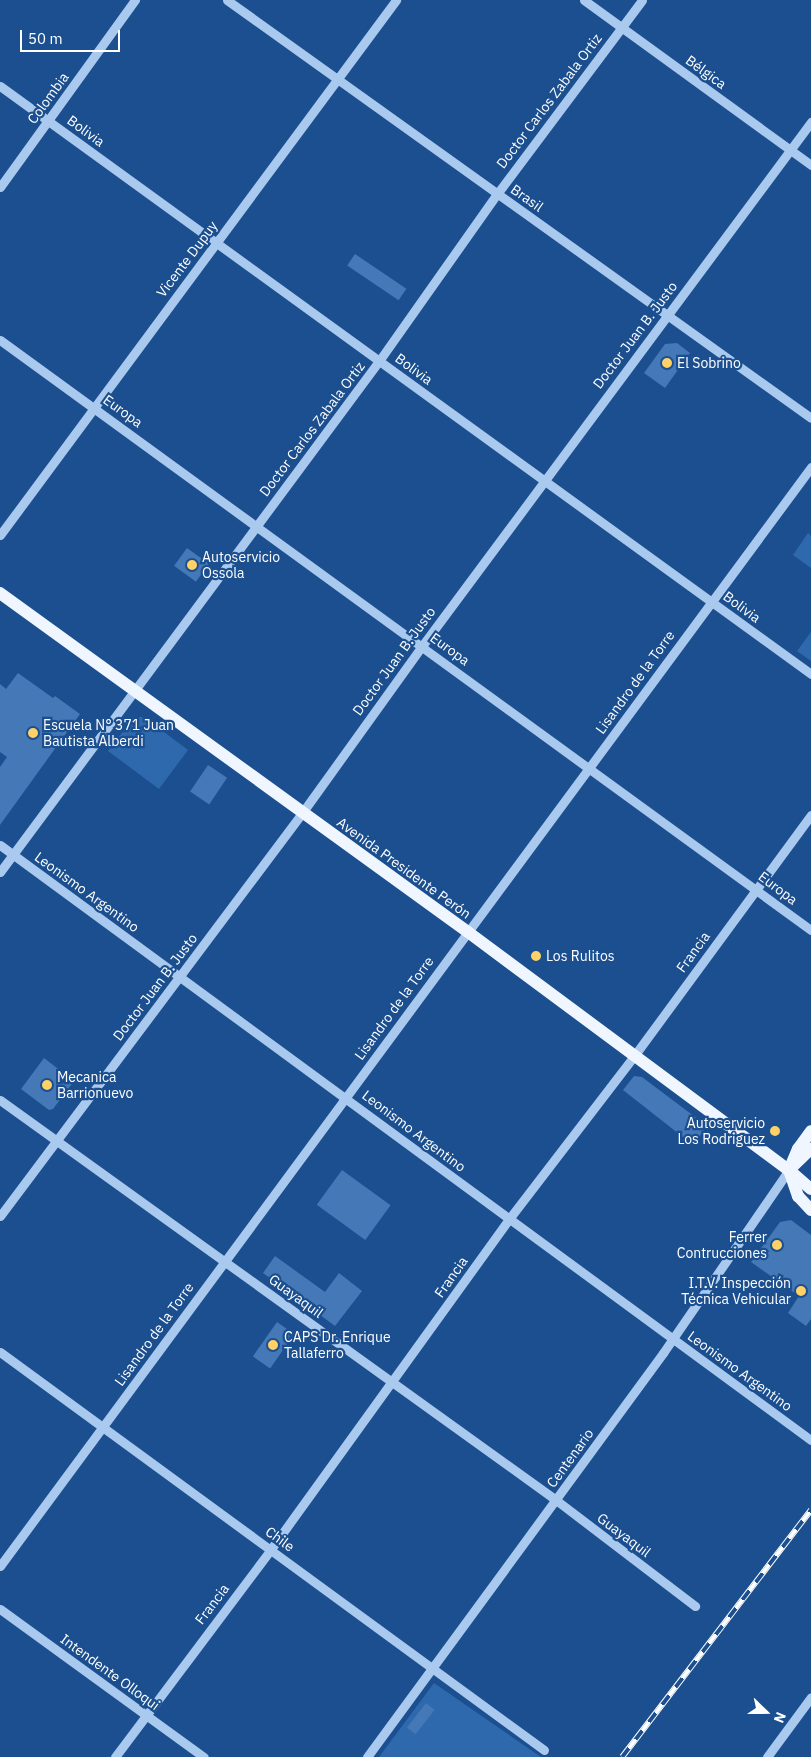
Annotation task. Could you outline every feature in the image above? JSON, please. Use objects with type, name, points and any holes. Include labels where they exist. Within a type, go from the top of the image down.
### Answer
[{"type":"main road","name":"Avenida Presidente Perón","points":[[0,593],[468,932],[789,1170],[811,1189]]},
{"type":"main road","points":[[811,1131],[798,1149],[789,1170],[798,1196],[811,1210]]},
{"type":"main road","points":[[789,1170],[811,1149]]},
{"type":"street","name":"Colombia","points":[[0,187],[135,0]]},
{"type":"street","name":"Brasil","points":[[227,0],[811,418]]},
{"type":"street","name":"Vicente Dupuy","points":[[0,535],[396,0]]},
{"type":"street","name":"Bélgica","points":[[584,0],[811,166]]},
{"type":"street","name":"Doctor Carlos Zabala Ortiz","points":[[0,872],[379,361],[498,194],[642,0]]},
{"type":"street","name":"Bolivia","points":[[0,86],[811,674]]},
{"type":"street","name":"Doctor Juan B. Justo","points":[[0,1216],[302,813],[544,480],[811,122]]},
{"type":"street","name":"Europa","points":[[0,340],[811,930]]},
{"type":"street","name":"Lisandro de la Torre","points":[[0,1566],[811,467]]},
{"type":"street","name":"Francia","points":[[115,1757],[393,1383],[509,1219],[634,1056],[811,815]]},
{"type":"street","name":"Leonismo Argentino","points":[[0,846],[346,1097],[811,1440]]},
{"type":"street","name":"Guayaquil","points":[[0,1100],[556,1500],[695,1606]]},
{"type":"street","name":"Centenario","points":[[367,1757],[673,1339],[789,1170]]},
{"type":"street","name":"Chile","points":[[0,1352],[544,1750]]},
{"type":"street","name":"Intendente Olloqui","points":[[0,1609],[204,1757]]},
{"type":"street","points":[[767,1757],[811,1698]]},
{"type":"shaded area","points":[[808,533],[811,536],[811,568],[793,555]]},
{"type":"shaded area","points":[[811,632],[811,661],[797,651]]},
{"type":"shaded area","points":[[134,717],[144,717],[188,750],[159,789],[108,751]]},
{"type":"shaded area","points":[[434,1683],[541,1757],[379,1757]]},
{"type":"building","points":[[355,254],[406,289],[399,300],[347,266]]},
{"type":"building","name":"El Sobrino","points":[[677,343],[690,353],[665,388],[644,373],[665,344]]},
{"type":"building","name":"Autoservicio Ossola","points":[[187,548],[209,564],[196,582],[174,566]]},
{"type":"building","name":"Escuela N° 371 Juan Bautista Alberdi","points":[[18,673],[53,698],[55,696],[80,714],[0,825],[0,767],[7,757],[0,752],[0,684],[6,689]]},
{"type":"building","points":[[208,765],[227,778],[209,804],[190,792]]},
{"type":"building","name":"Mecanica Barrionuevo","points":[[44,1058],[74,1081],[53,1109],[49,1110],[21,1089]]},
{"type":"building","points":[[634,1076],[642,1077],[707,1126],[693,1145],[623,1090]]},
{"type":"building","points":[[342,1170],[391,1205],[365,1240],[317,1205]]},
{"type":"building","points":[[791,1220],[811,1235],[811,1319],[806,1326],[788,1313],[799,1296],[751,1262],[780,1222]]},
{"type":"building","points":[[275,1256],[325,1292],[339,1273],[362,1291],[335,1326],[263,1273]]},
{"type":"building","name":"CAPS Dr. Enrique Tallaferro","points":[[277,1322],[294,1334],[270,1368],[253,1356]]},
{"type":"building","points":[[426,1703],[435,1710],[416,1734],[407,1727]]},
{"type":"railway","points":[[622,1757],[811,1510]]},
{"type":"place","name":"El Sobrino","points":[[667,363]]},
{"type":"place","name":"Autoservicio Ossola","points":[[192,565]]},
{"type":"place","name":"Escuela N° 371 Juan Bautista Alberdi","points":[[33,733]]},
{"type":"place","name":"Los Rulitos","points":[[536,956]]},
{"type":"place","name":"Mecanica Barrionuevo","points":[[47,1085]]},
{"type":"place","name":"Autoservicio Los Rodriguez","points":[[775,1131]]},
{"type":"place","name":"Ferrer Contrucciones","points":[[777,1245]]},
{"type":"place","name":"I.T.V. Inspección Técnica Vehicular","points":[[801,1291]]},
{"type":"place","name":"CAPS Dr. Enrique Tallaferro","points":[[273,1345]]}]
